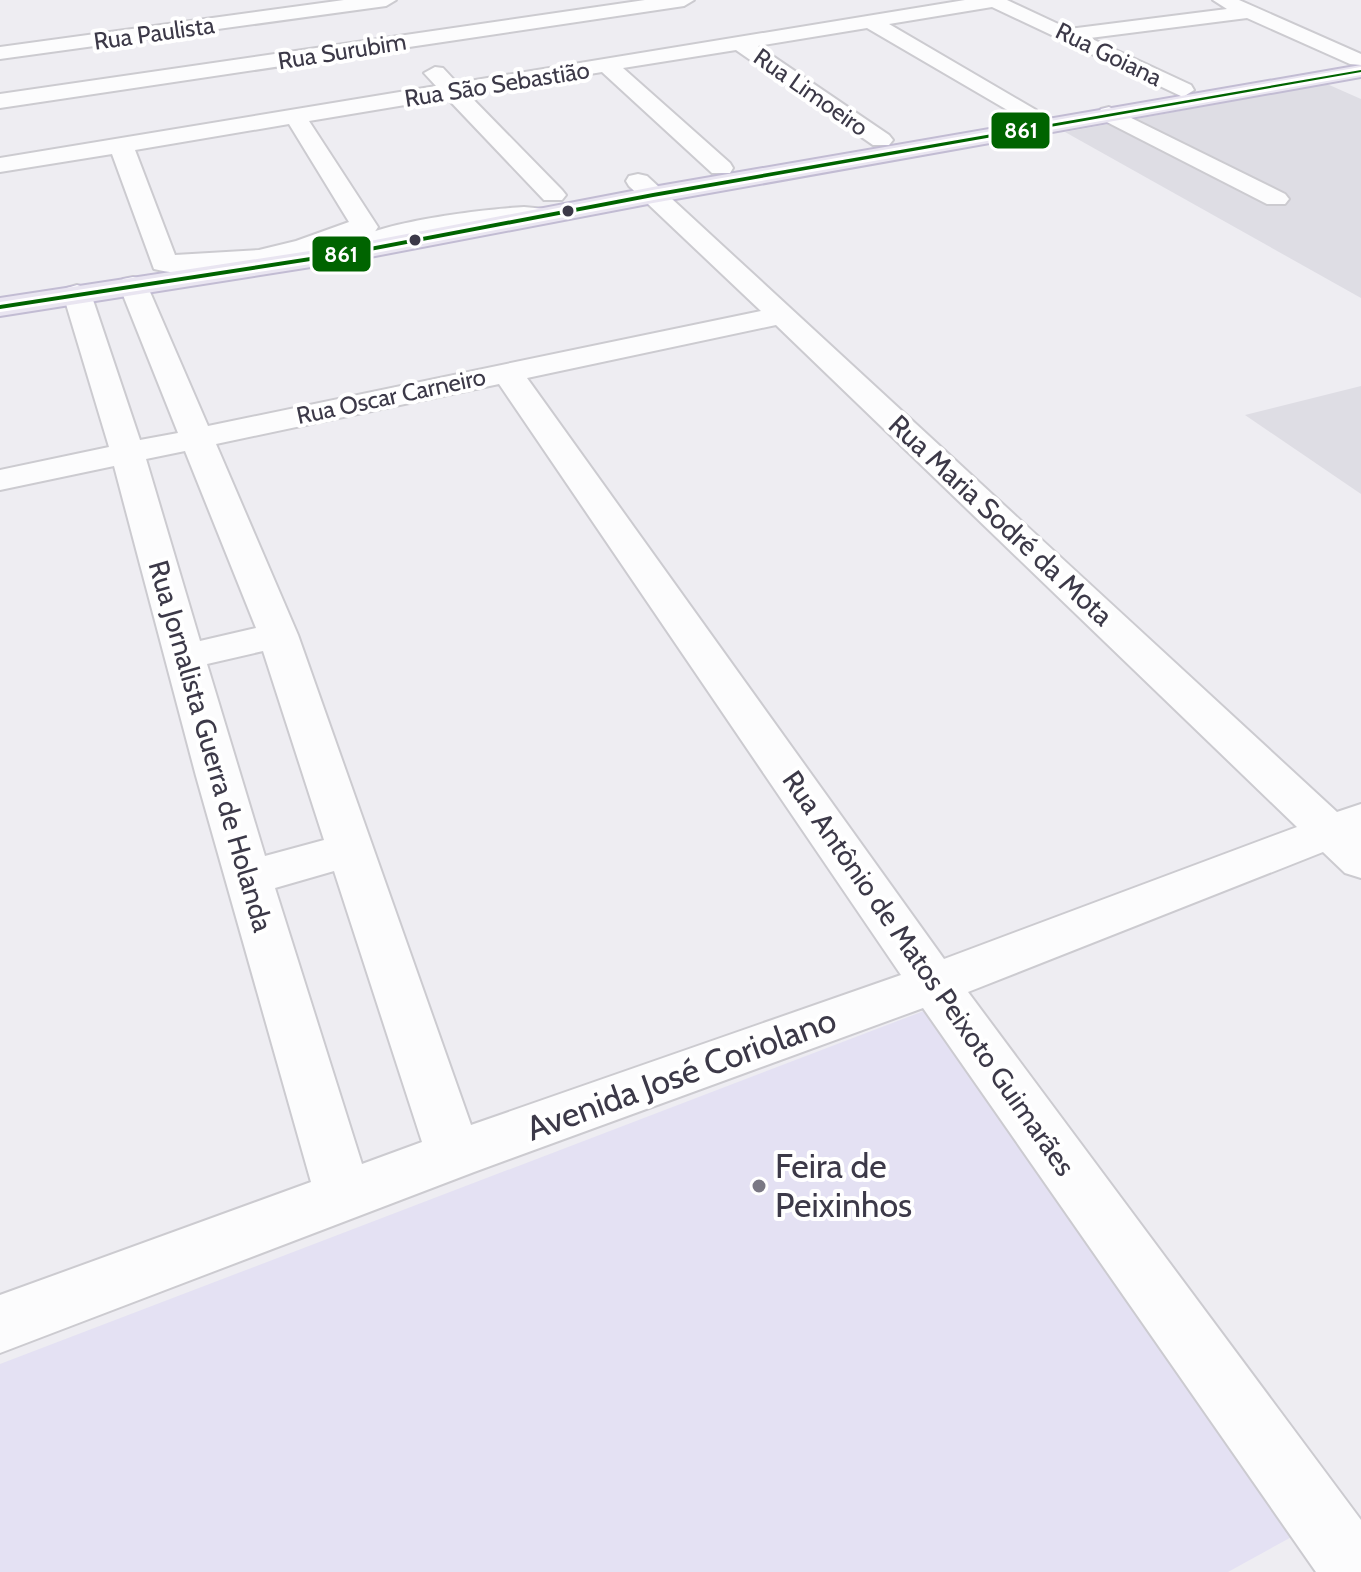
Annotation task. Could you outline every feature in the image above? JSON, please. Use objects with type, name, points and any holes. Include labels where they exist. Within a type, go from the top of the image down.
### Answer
[{"type":"main road","points":[[646,188],[721,168],[1028,115],[1183,90],[1359,67]]},
{"type":"main road","points":[[0,291],[148,274],[646,188],[1109,114],[1359,67]]},
{"type":"main road","points":[[0,307],[77,294],[148,274]]},
{"type":"street","name":"Rua Surubim","points":[[0,101],[71,68],[404,41],[684,0]]},
{"type":"street","name":"Rua São Sebastião","points":[[0,165],[993,0]]},
{"type":"street","name":"Rua Goiana","points":[[993,0],[1183,90]]},
{"type":"street","points":[[1223,0],[1359,67]]},
{"type":"street","points":[[376,2],[404,41],[451,90],[550,205]]},
{"type":"street","name":"Rua Paulista","points":[[0,53],[71,68],[376,2]]},
{"type":"street","points":[[1069,35],[1249,12]]},
{"type":"street","points":[[871,22],[1028,115]]},
{"type":"street","name":"Rua Limoeiro","points":[[741,44],[881,140]]},
{"type":"street","points":[[608,66],[721,168]]},
{"type":"street","points":[[1109,114],[1276,199]]},
{"type":"street","points":[[148,274],[355,237],[295,116]]},
{"type":"street","points":[[121,145],[148,274],[198,437],[278,635],[454,1155]]},
{"type":"street","name":"Rua Maria Sodré da Mota","points":[[646,188],[1350,837]]},
{"type":"street","name":"Rua Jornalista Guerra de Holanda","points":[[77,294],[127,452],[248,878],[344,1198]]},
{"type":"street","name":"Rua Oscar Carneiro","points":[[0,480],[782,315]]},
{"type":"street","name":"Rua Antônio de Matos Peixoto Guimarães","points":[[506,371],[934,984],[1355,1569]]},
{"type":"street","points":[[184,657],[278,635]]},
{"type":"street","name":"Avenida José Coriolano","points":[[0,1324],[454,1155],[1350,837]]},
{"type":"street","points":[[248,878],[352,849]]},
{"type":"shaded area","points":[[1327,84],[1361,99],[1361,298],[1065,132]]},
{"type":"shaded area","points":[[1361,386],[1361,494],[1245,415]]},
{"type":"shaded area","name":"Feira de Peixinhos","points":[[929,1009],[1297,1534],[1228,1572],[0,1572],[0,1364]]},
{"type":"transit line","name":"861","points":[[0,307],[349,253],[653,195],[1361,71]]},
{"type":"place","name":"Feira de Peixinhos","points":[[759,1186]]}]
